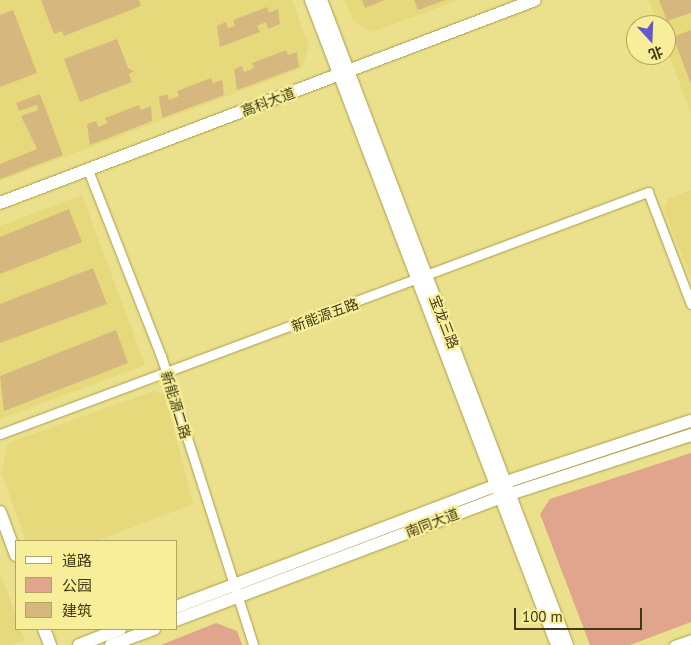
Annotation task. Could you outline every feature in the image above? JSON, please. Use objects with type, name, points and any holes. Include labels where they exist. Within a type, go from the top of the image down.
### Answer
[{"type":"street","name":"宝龙三路","points":[[311,0],[344,73]]},
{"type":"street","name":"宝龙三路","points":[[321,0],[344,73],[422,279],[503,490],[567,645]]},
{"type":"street","name":"高科大道","points":[[0,203],[535,0]]},
{"type":"street","name":"新能源二路","points":[[88,170],[166,373],[231,585],[253,645]]},
{"type":"street","name":"新能源五路","points":[[0,434],[422,279],[648,192],[691,304]]},
{"type":"street","name":"南同大道","points":[[178,606],[231,585],[503,490],[691,421]]},
{"type":"street","name":"南同大道","points":[[178,619],[236,598],[503,490],[691,435]]},
{"type":"street","name":"宝龙三路","points":[[503,490],[557,645]]},
{"type":"street","points":[[0,512],[15,552]]},
{"type":"street","points":[[44,630],[50,645]]},
{"type":"street","points":[[80,645],[118,630]]},
{"type":"street","points":[[111,645],[151,630]]},
{"type":"street","points":[[674,645],[691,639]]},
{"type":"shaded area","points":[[0,0],[292,0],[309,46],[302,68],[0,181]]},
{"type":"shaded area","points":[[345,0],[459,0],[372,32],[353,21]]},
{"type":"shaded area","points":[[649,0],[691,0],[691,113],[673,65],[676,65],[676,15],[654,15]]},
{"type":"shaded area","points":[[691,190],[691,278],[664,209],[667,199]]},
{"type":"shaded area","points":[[82,195],[145,365],[0,419],[0,226]]},
{"type":"shaded area","points":[[154,391],[165,394],[193,504],[99,540],[26,540],[1,472],[8,443]]},
{"type":"shaded area","points":[[0,573],[15,613],[15,630],[21,630],[25,640],[11,645],[0,645]]},
{"type":"green space","points":[[691,453],[691,622],[630,645],[590,645],[540,514],[550,499]]},
{"type":"green space","points":[[216,623],[237,631],[242,645],[161,645]]},
{"type":"building","points":[[41,0],[139,0],[141,6],[64,36],[62,31],[54,34]]},
{"type":"building","points":[[362,0],[385,0],[365,8]]},
{"type":"building","points":[[414,0],[445,0],[418,10]]},
{"type":"building","points":[[659,0],[691,0],[691,13],[676,18],[676,15],[665,15]]},
{"type":"building","points":[[267,7],[269,13],[278,9],[280,24],[268,29],[266,22],[257,26],[260,32],[220,47],[217,26],[226,22],[228,28],[235,26],[233,20]]},
{"type":"building","points":[[13,10],[37,73],[0,87],[0,15]]},
{"type":"building","points":[[691,30],[691,84],[676,45],[676,36]]},
{"type":"building","points":[[117,39],[128,68],[134,71],[129,74],[132,82],[80,102],[64,59]]},
{"type":"building","points":[[286,50],[288,55],[297,52],[299,67],[237,90],[234,69],[242,66],[244,72],[254,68],[252,63]]},
{"type":"building","points":[[211,78],[213,83],[222,80],[224,95],[162,118],[159,97],[167,94],[169,100],[179,96],[177,91]]},
{"type":"building","points":[[40,94],[63,155],[0,179],[0,164],[37,149],[21,116],[38,110],[37,105],[19,111],[16,103]]},
{"type":"building","points":[[139,105],[141,110],[151,106],[152,121],[90,145],[87,124],[96,121],[98,127],[108,123],[105,118]]},
{"type":"building","points":[[69,209],[82,242],[0,274],[0,237]]},
{"type":"building","points":[[93,268],[107,304],[0,343],[0,304]]},
{"type":"building","points":[[116,330],[128,363],[4,411],[0,376]]}]
